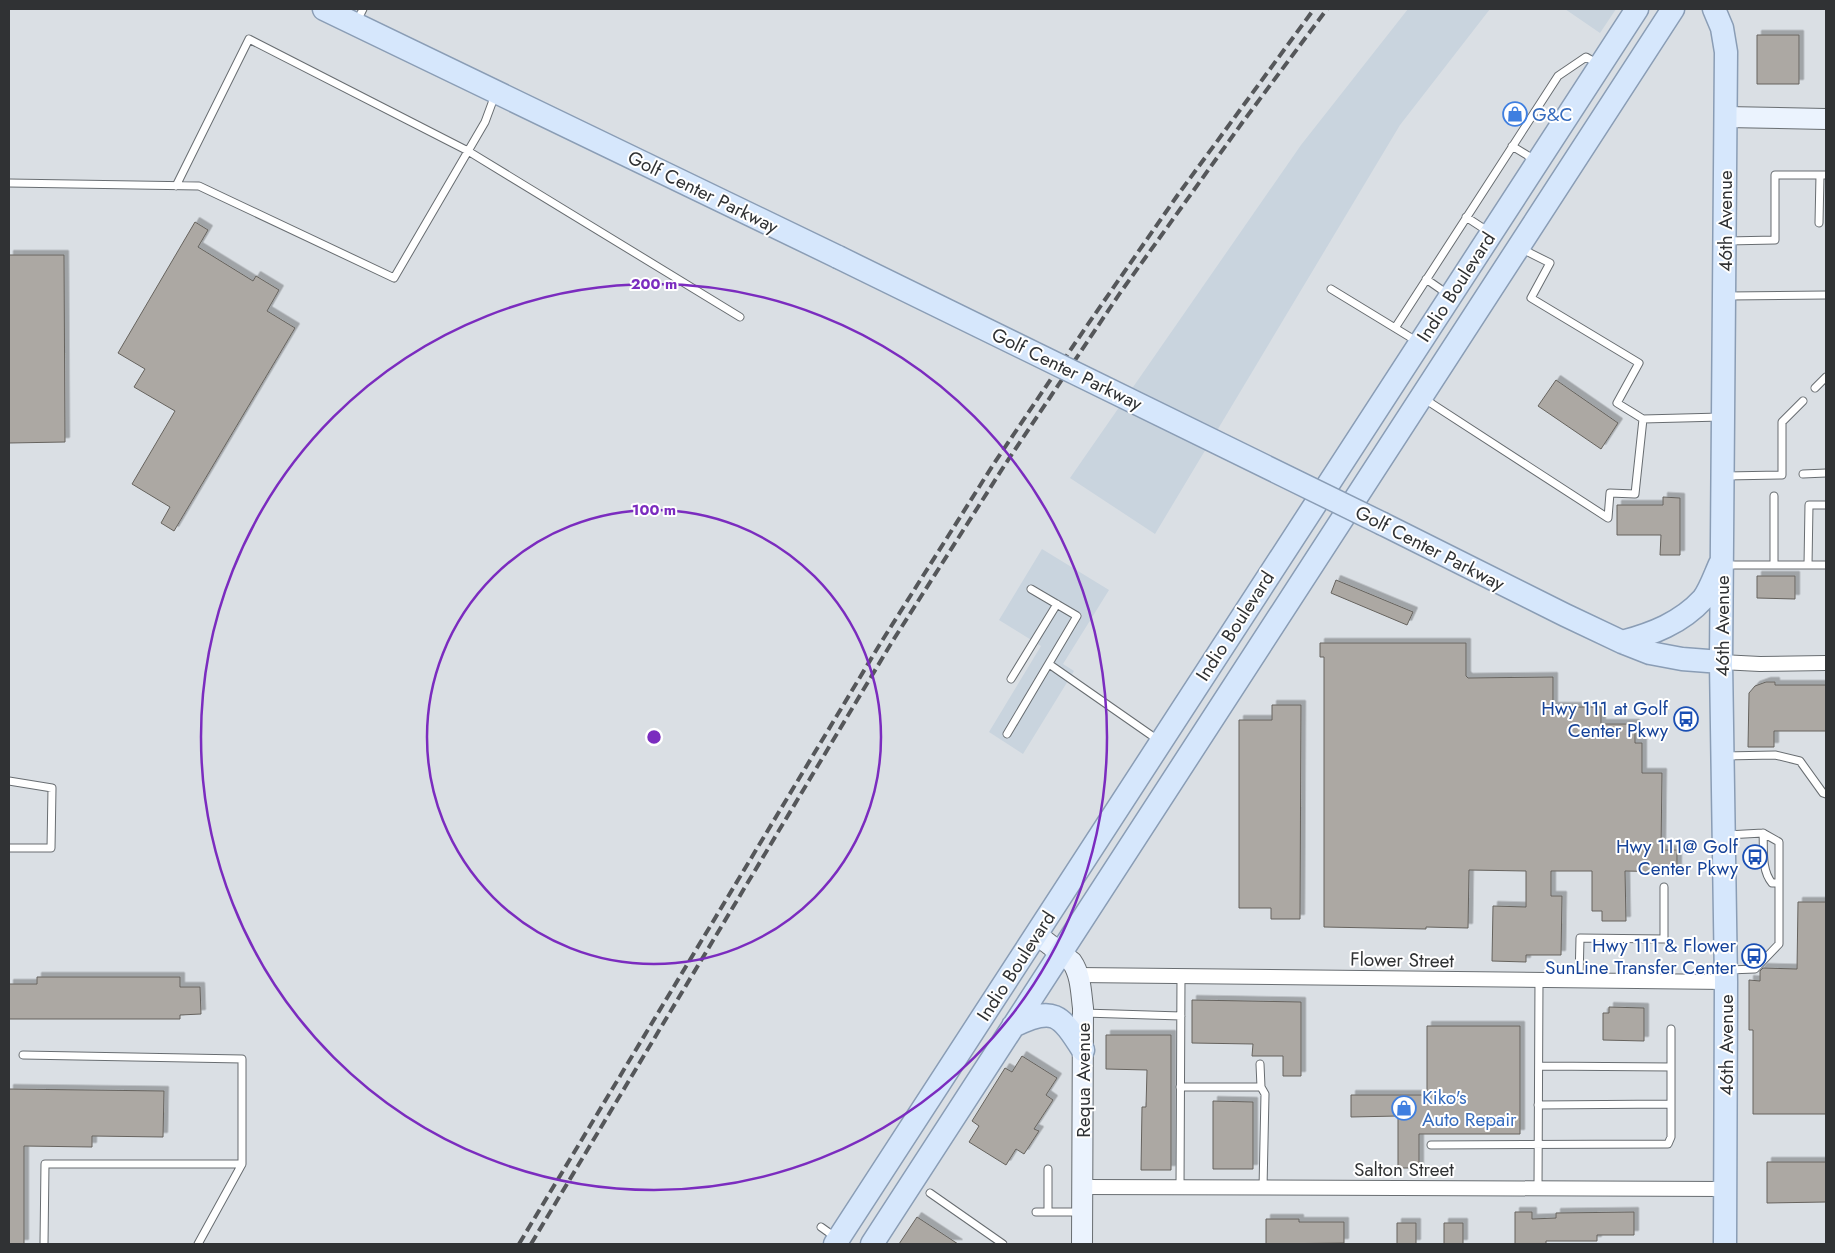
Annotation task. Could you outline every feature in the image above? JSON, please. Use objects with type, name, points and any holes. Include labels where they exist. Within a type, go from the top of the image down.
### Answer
[{"type":"main road","name":"Golf Center Parkway","points":[[324,9],[359,16],[496,92],[838,257],[1622,642],[1650,653],[1682,659],[1722,662]]},
{"type":"main road","name":"Indio Boulevard","points":[[835,1238],[1036,934],[1637,9]]},
{"type":"main road","name":"Indio Boulevard","points":[[872,1244],[1673,9]]},
{"type":"main road","name":"46th Avenue","points":[[1714,9],[1722,28],[1726,52],[1722,562],[1722,756],[1726,976],[1724,1244]]},
{"type":"main road","points":[[1622,642],[1659,630],[1672,624],[1684,615],[1704,598],[1722,562]]},
{"type":"main road","points":[[1174,779],[1188,732],[1212,692],[1215,676],[1213,660]]},
{"type":"main road","points":[[1013,1026],[1031,1017],[1051,1016],[1067,1026],[1083,1050]]},
{"type":"street","points":[[1726,117],[1826,118]]},
{"type":"street","name":"Golf Center Parkway","points":[[1722,662],[1760,664],[1826,663]]},
{"type":"street","name":"Requa Avenue","points":[[1036,934],[1062,953],[1075,967],[1081,992],[1083,1013],[1082,1244]]},
{"type":"street","name":"Flower Street","points":[[1077,975],[1539,980],[1726,976]]},
{"type":"street","name":"Salton Street","points":[[1082,1188],[1725,1188]]},
{"type":"lane","points":[[176,186],[249,39],[468,151],[740,317]]},
{"type":"lane","points":[[1395,328],[1558,76],[1586,57],[1600,65]]},
{"type":"lane","points":[[9,183],[199,186],[394,278],[485,122],[496,92]]},
{"type":"lane","points":[[1512,146],[1538,162]]},
{"type":"lane","points":[[1725,241],[1775,240],[1775,175],[1823,175],[1819,224]]},
{"type":"lane","points":[[1466,217],[1491,233]]},
{"type":"lane","points":[[1518,247],[1550,263],[1531,298],[1639,363],[1617,402],[1643,419],[1724,418]]},
{"type":"lane","points":[[1426,279],[1450,296]]},
{"type":"lane","points":[[1331,289],[1420,344]]},
{"type":"lane","points":[[1725,296],[1826,295]]},
{"type":"lane","points":[[1815,388],[1826,377]]},
{"type":"lane","points":[[1421,397],[1608,518],[1610,493],[1636,494],[1643,419]]},
{"type":"lane","points":[[1723,476],[1782,475],[1782,422],[1803,401]]},
{"type":"lane","points":[[1803,474],[1826,473]]},
{"type":"lane","points":[[1774,496],[1774,565]]},
{"type":"lane","points":[[1808,565],[1809,505],[1826,505]]},
{"type":"lane","points":[[1722,562],[1826,565]]},
{"type":"lane","points":[[1007,734],[1077,616],[1031,589]]},
{"type":"lane","points":[[1011,679],[1057,604]]},
{"type":"lane","points":[[1049,664],[1160,742]]},
{"type":"lane","points":[[1722,756],[1774,755],[1800,761],[1823,793],[1826,794]]},
{"type":"lane","points":[[9,780],[52,788],[51,848],[9,848]]},
{"type":"lane","points":[[1763,833],[1764,865],[1769,880],[1772,883],[1779,883]]},
{"type":"lane","points":[[1724,835],[1763,833],[1779,842],[1779,944],[1756,969],[1726,976]]},
{"type":"lane","points":[[1579,980],[1580,938],[1664,939],[1664,887]]},
{"type":"lane","points":[[1180,1188],[1181,976]]},
{"type":"lane","points":[[1538,1188],[1539,980]]},
{"type":"lane","points":[[1083,1013],[1181,1016]]},
{"type":"lane","points":[[1431,1145],[1668,1144],[1672,1137],[1671,1029]]},
{"type":"lane","points":[[23,1055],[242,1059],[242,1164],[198,1244]]},
{"type":"lane","points":[[1260,1064],[1260,1087],[1264,1094],[1263,1188]]},
{"type":"lane","points":[[1539,1066],[1671,1067]]},
{"type":"lane","points":[[1180,1087],[1260,1087]]},
{"type":"lane","points":[[1538,1105],[1672,1104]]},
{"type":"lane","points":[[44,1244],[45,1164],[242,1164]]},
{"type":"lane","points":[[1048,1169],[1048,1212]]},
{"type":"lane","points":[[930,1193],[1003,1244]]},
{"type":"lane","points":[[1036,1212],[1082,1212]]},
{"type":"shaded area","points":[[1408,9],[1490,9],[1400,125],[1155,534],[1070,478],[1301,145]]},
{"type":"shaded area","points":[[1565,9],[1616,9],[1600,33]]},
{"type":"shaded area","points":[[1042,549],[1109,590],[1063,664],[1074,671],[1023,754],[989,732],[1041,646],[999,620]]},
{"type":"building","points":[[1757,35],[1799,35],[1799,84],[1757,84]]},
{"type":"building","points":[[195,222],[208,230],[198,247],[253,281],[256,276],[279,290],[267,311],[295,328],[174,531],[161,523],[170,507],[132,484],[175,411],[134,387],[145,369],[118,353]]},
{"type":"building","points":[[9,255],[64,255],[65,442],[9,443]]},
{"type":"building","points":[[1556,380],[1618,423],[1601,449],[1538,406]]},
{"type":"building","points":[[1663,497],[1680,498],[1680,555],[1660,555],[1661,535],[1617,535],[1617,505],[1663,505]]},
{"type":"building","points":[[1757,576],[1795,576],[1795,599],[1757,598]]},
{"type":"building","points":[[1336,580],[1413,612],[1407,625],[1331,593]]},
{"type":"building","points":[[1320,643],[1466,643],[1466,676],[1468,678],[1553,677],[1553,707],[1601,707],[1601,724],[1635,724],[1635,743],[1642,743],[1642,773],[1662,773],[1661,850],[1677,850],[1677,872],[1625,871],[1626,921],[1602,921],[1602,911],[1592,911],[1592,871],[1551,871],[1551,896],[1562,896],[1561,955],[1526,955],[1526,962],[1492,961],[1493,906],[1526,907],[1526,871],[1469,870],[1468,928],[1324,927],[1324,657],[1320,657]]},
{"type":"building","points":[[1766,682],[1775,682],[1775,685],[1826,685],[1826,731],[1774,731],[1774,747],[1748,747],[1749,693],[1755,686]]},
{"type":"building","points":[[1272,705],[1301,705],[1300,919],[1271,919],[1271,908],[1239,908],[1239,720],[1272,720]]},
{"type":"building","points":[[1798,902],[1826,902],[1826,1114],[1753,1114],[1753,1030],[1749,1030],[1749,980],[1760,981],[1760,971],[1763,968],[1797,969]]},
{"type":"building","points":[[37,977],[180,977],[180,987],[200,987],[201,1014],[180,1015],[180,1019],[9,1019],[9,984],[37,984]]},
{"type":"building","points":[[1192,1000],[1301,1002],[1301,1076],[1283,1076],[1283,1056],[1252,1056],[1253,1044],[1192,1043]]},
{"type":"building","points":[[1609,1007],[1644,1008],[1644,1041],[1603,1040],[1603,1013],[1609,1013]]},
{"type":"building","points":[[1427,1026],[1520,1026],[1520,1134],[1419,1134],[1419,1168],[1398,1168],[1398,1116],[1351,1117],[1351,1095],[1427,1095]]},
{"type":"building","points":[[1106,1035],[1171,1035],[1171,1170],[1141,1170],[1142,1107],[1146,1107],[1147,1070],[1106,1069]]},
{"type":"building","points":[[1022,1056],[1057,1078],[1046,1095],[1053,1100],[1034,1129],[1039,1131],[1024,1154],[1016,1149],[1006,1165],[969,1142],[979,1126],[972,1121],[1005,1068],[1012,1072]]},
{"type":"building","points":[[9,1089],[164,1091],[163,1137],[92,1136],[92,1147],[24,1146],[24,1244],[9,1244]]},
{"type":"building","points":[[1213,1101],[1253,1102],[1253,1169],[1213,1169]]},
{"type":"building","points":[[1767,1162],[1826,1162],[1826,1202],[1767,1203]]},
{"type":"building","points":[[1515,1212],[1532,1212],[1532,1219],[1556,1218],[1556,1213],[1634,1212],[1634,1235],[1597,1235],[1597,1241],[1546,1241],[1546,1244],[1515,1244]]},
{"type":"building","points":[[917,1217],[958,1244],[899,1244]]},
{"type":"building","points":[[1266,1219],[1299,1219],[1299,1222],[1344,1222],[1344,1243],[1266,1244]]},
{"type":"building","points":[[1397,1223],[1416,1223],[1416,1244],[1397,1244]]},
{"type":"building","points":[[1444,1223],[1463,1223],[1463,1244],[1444,1244]]},
{"type":"railway","points":[[519,1244],[880,644],[993,465],[1177,196],[1314,9]]},
{"type":"railway","points":[[531,1244],[892,642],[1006,463],[1120,293],[1242,123],[1327,9]]},
{"type":"place","name":"G&C","points":[[1515,114]]},
{"type":"place","name":"Hwy 111 at Golf Center Pkwy","points":[[1686,719]]},
{"type":"place","name":"Hwy 111@ Golf Center Pkwy","points":[[1755,857]]},
{"type":"place","name":"Hwy 111 & Flower SunLine Transfer Center","points":[[1754,956]]},
{"type":"place","name":"Kiko's Auto Repair","points":[[1404,1108]]}]
